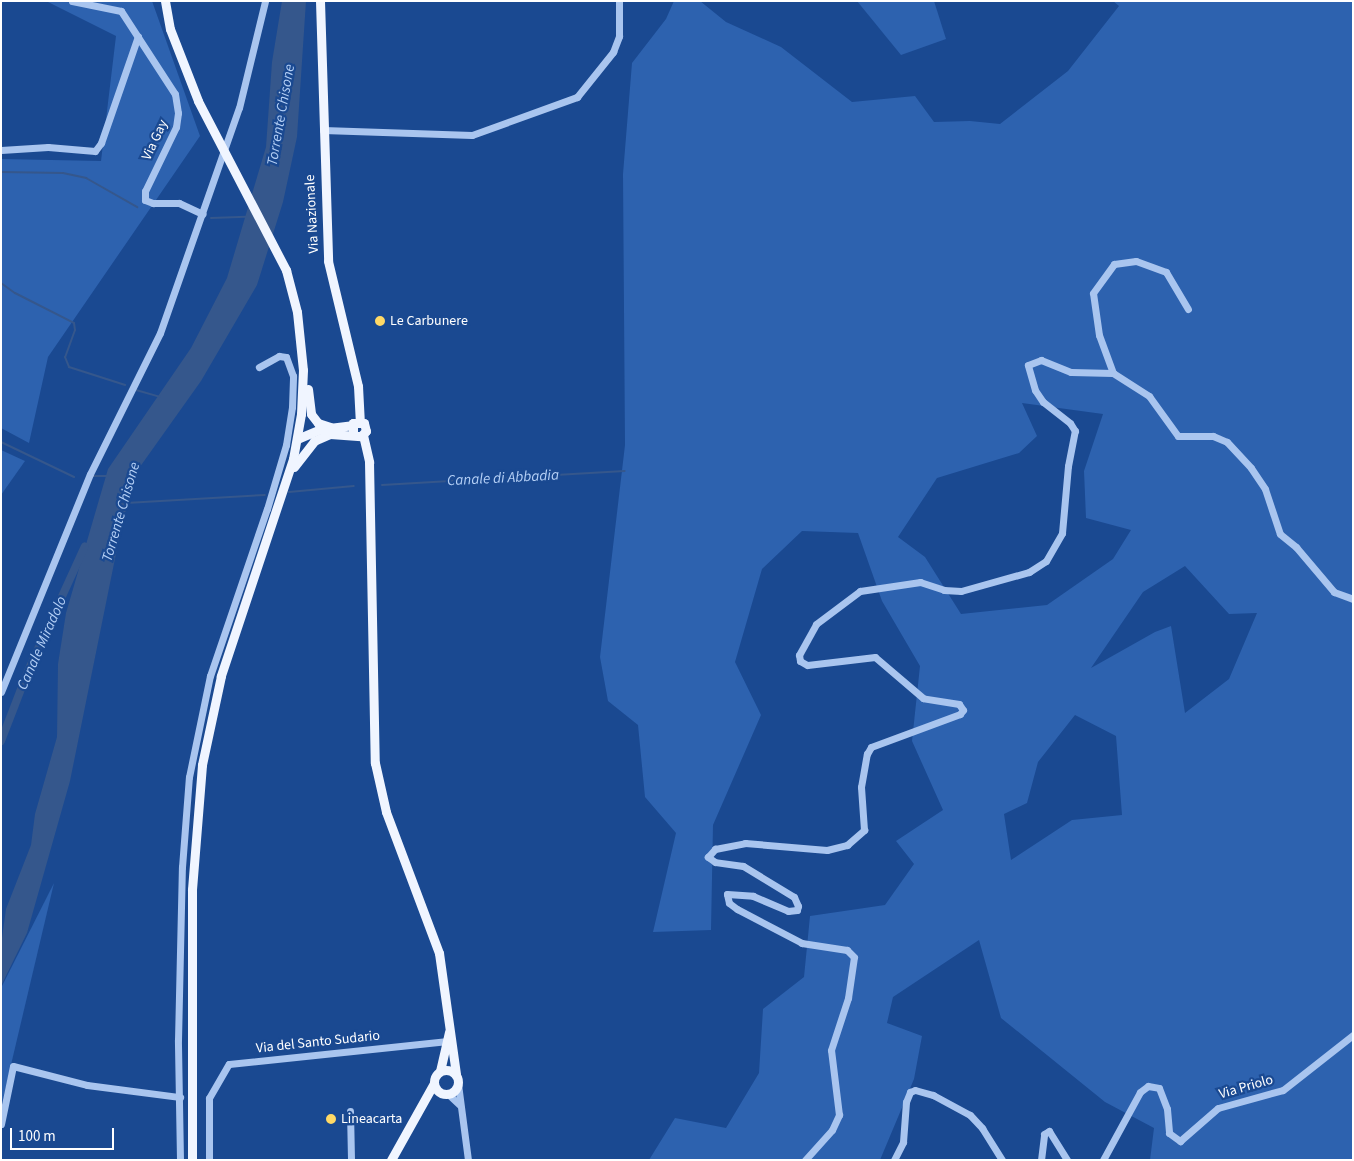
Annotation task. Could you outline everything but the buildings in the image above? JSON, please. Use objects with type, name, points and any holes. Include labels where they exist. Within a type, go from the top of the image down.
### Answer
[{"type":"main road","name":"Via Nazionale","points":[[320,1],[328,261],[358,386],[357,429],[369,462],[375,764],[386,812],[439,953],[450,1026]]},
{"type":"main road","points":[[166,6],[183,66],[198,101],[286,270],[292,292],[303,363],[297,439],[284,487],[221,676],[202,765],[192,890],[192,1160]]},
{"type":"main road","points":[[292,292],[300,304],[305,326],[309,410],[318,423],[330,427],[357,429]]},
{"type":"main road","points":[[297,439],[330,427]]},
{"type":"main road","points":[[284,487],[297,460],[314,441],[330,434],[357,429]]},
{"type":"main road","points":[[391,1160],[440,1071],[450,1026]]},
{"type":"main road","points":[[421,1108],[458,1084],[450,1026]]},
{"type":"main road","points":[[440,1071],[447,1069],[456,1074]]},
{"type":"main road","points":[[434,1083],[445,1094]]},
{"type":"street","name":"Via Gay","points":[[72,1],[121,11],[171,85],[178,113],[176,126],[145,191],[145,200],[153,203],[179,203],[203,214]]},
{"type":"street","points":[[1,692],[90,474],[160,333],[241,101],[265,1]]},
{"type":"street","points":[[323,130],[464,136],[568,100],[587,87],[613,52],[619,36],[619,1]]},
{"type":"street","points":[[1,150],[48,146],[95,151],[101,143],[138,36]]},
{"type":"street","points":[[1113,373],[1099,335],[1093,293],[1114,264],[1136,261],[1166,272],[1188,309]]},
{"type":"street","points":[[180,1160],[178,1040],[182,867],[189,777],[210,676],[267,509],[286,445],[292,407],[293,376],[286,357],[279,356],[259,367]]},
{"type":"street","points":[[805,1160],[832,1130],[839,1115],[831,1050],[848,998],[854,957],[847,950],[802,943],[733,906],[726,898],[731,893],[752,896],[788,911],[797,910],[798,906],[794,897],[743,866],[710,861],[709,853],[732,845],[760,842],[827,850],[847,845],[861,834],[864,823],[861,787],[867,754],[872,747],[960,714],[962,706],[923,698],[874,657],[807,665],[800,661],[801,648],[816,624],[860,591],[920,582],[944,590],[961,591],[1040,567],[1053,552],[1062,533],[1068,466],[1075,431],[1070,423],[1043,402],[1034,390],[1028,365],[1042,360],[1071,372],[1113,373],[1149,396],[1178,436],[1213,436],[1236,451],[1265,489],[1280,534],[1296,548],[1334,592],[1353,599]]},
{"type":"street","name":"Via Priolo","points":[[1104,1160],[1140,1092],[1148,1086],[1159,1088],[1167,1109],[1169,1133],[1180,1141],[1218,1108],[1282,1090],[1353,1036]]},
{"type":"street","name":"Via del Santo Sudario","points":[[209,1160],[209,1098],[229,1064],[448,1041]]},
{"type":"street","points":[[1,1124],[13,1066],[87,1085],[180,1097]]},
{"type":"street","points":[[458,1084],[468,1160]]},
{"type":"street","points":[[894,1160],[903,1142],[906,1102],[910,1092],[915,1090],[934,1095],[970,1115],[982,1128],[1002,1160]]},
{"type":"street","points":[[445,1094],[462,1107]]},
{"type":"street","points":[[350,1111],[351,1160]]},
{"type":"street","points":[[1041,1160],[1044,1136],[1048,1131],[1054,1134],[1067,1160]]},
{"type":"shaded area","points":[[46,1],[152,1],[200,136],[48,357],[29,443],[1,428],[1,159],[101,161],[116,36]]},
{"type":"shaded area","points":[[674,1],[700,1],[726,22],[781,47],[852,102],[915,96],[934,122],[970,121],[1000,124],[1068,71],[1119,6],[1113,1],[1353,1],[1353,1160],[1150,1160],[1154,1128],[1105,1102],[1001,1018],[979,940],[893,997],[887,1023],[922,1036],[914,1079],[880,1160],[649,1160],[675,1118],[726,1128],[759,1073],[763,1009],[804,977],[810,916],[885,905],[914,864],[896,841],[943,810],[912,741],[920,666],[882,601],[858,533],[802,531],[762,569],[735,662],[761,715],[713,825],[711,930],[653,932],[676,833],[645,797],[638,725],[608,701],[600,657],[625,445],[623,174],[632,63],[666,19]],"holes":[[[1022,403],[1103,414],[1084,471],[1086,518],[1131,530],[1113,559],[1047,605],[961,614],[925,557],[898,537],[937,478],[1019,453],[1037,436]],[[1185,566],[1229,614],[1257,613],[1229,679],[1185,713],[1171,626],[1155,632],[1091,668],[1143,592]],[[1075,715],[1116,736],[1122,815],[1072,820],[1011,860],[1004,814],[1027,803],[1038,762]]]},
{"type":"shaded area","points":[[857,1],[934,1],[946,39],[901,55]]},
{"type":"shaded area","points":[[1,450],[25,461],[1,495]]},
{"type":"shaded area","points":[[54,883],[1,1107],[1,988]]},
{"type":"water","name":"Torrente Chisone","points":[[282,1],[306,1],[297,137],[283,202],[257,285],[201,381],[137,471],[122,524],[70,781],[27,933],[1,986],[1,945],[6,909],[31,845],[35,814],[57,737],[58,664],[66,613],[108,469],[191,348],[227,278],[266,147],[272,62]]},
{"type":"waterway","points":[[1,172],[63,173],[86,178],[137,207]]},
{"type":"waterway","points":[[211,218],[246,217]]},
{"type":"waterway","points":[[1,283],[15,293],[74,323],[75,330],[65,357],[69,367],[125,385]]},
{"type":"waterway","points":[[136,390],[160,397]]},
{"type":"waterway","points":[[1,442],[74,477]]},
{"type":"waterway","name":"Canale di Abbadia","points":[[382,485],[625,471]]},
{"type":"waterway","points":[[92,476],[108,476]]},
{"type":"waterway","name":"Canale di Abbadia","points":[[289,492],[354,486]]},
{"type":"waterway","name":"Canale di Abbadia","points":[[126,503],[265,495]]},
{"type":"waterway","name":"Canale Miradolo","points":[[1,741],[28,671],[85,546]]},
{"type":"place","name":"Le Carbunere","points":[[380,321]]},
{"type":"place","name":"Lineacarta","points":[[331,1119]]}]
